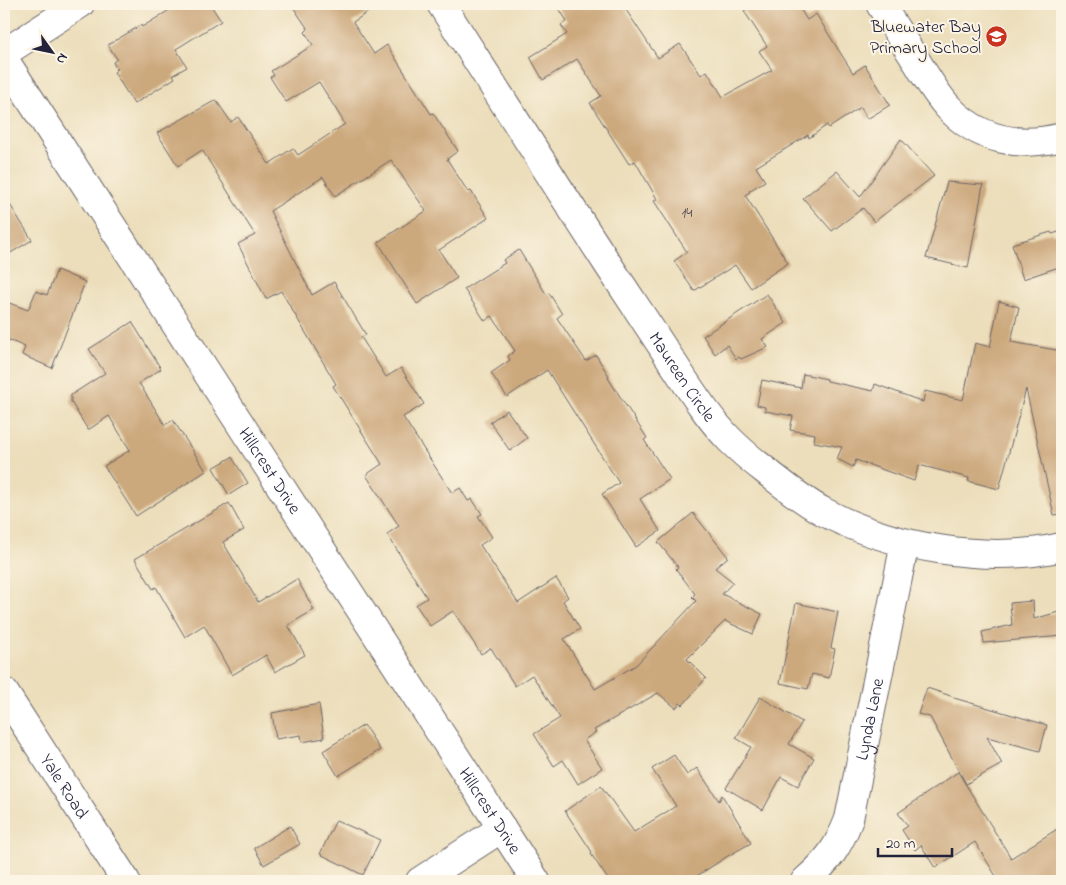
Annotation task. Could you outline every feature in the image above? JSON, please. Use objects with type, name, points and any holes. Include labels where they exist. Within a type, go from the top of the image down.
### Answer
[{"type":"street","points":[[4,53],[80,4]]},
{"type":"street","name":"Maureen Circle","points":[[441,4],[688,385],[729,439],[787,488],[823,511],[860,528],[906,543],[956,551],[988,554],[1062,548]]},
{"type":"street","points":[[880,4],[947,106],[968,125],[986,134],[1012,142],[1042,142],[1062,137]]},
{"type":"street","name":"Hillcrest Drive","points":[[4,58],[536,881]]},
{"type":"street","name":"Lynda Lane","points":[[805,881],[828,859],[842,840],[849,819],[906,543]]},
{"type":"street","name":"Yale Road","points":[[4,692],[126,881]]},
{"type":"street","points":[[420,881],[502,828]]},
{"type":"building","points":[[179,4],[210,4],[221,21],[176,49],[187,67],[173,75],[175,78],[134,104],[114,72],[117,70],[113,62],[117,59],[108,45]]},
{"type":"building","points":[[291,4],[380,4],[353,22],[374,54],[387,45],[431,114],[433,113],[458,151],[447,159],[468,192],[471,191],[488,218],[439,250],[457,278],[417,304],[378,242],[426,211],[391,160],[335,196],[323,177],[270,211],[312,295],[334,282],[366,335],[361,337],[386,377],[401,368],[424,404],[403,417],[452,493],[460,488],[468,501],[472,499],[482,514],[478,516],[492,537],[480,545],[518,603],[556,578],[568,597],[563,601],[580,629],[564,639],[595,689],[636,665],[696,601],[692,597],[695,594],[676,569],[678,567],[658,542],[693,513],[728,557],[715,568],[733,582],[722,594],[762,614],[753,634],[725,621],[687,659],[706,678],[683,705],[680,703],[676,708],[658,693],[594,730],[596,732],[584,740],[602,768],[578,784],[563,760],[554,766],[534,734],[560,718],[532,675],[515,686],[491,648],[481,654],[453,611],[430,626],[416,605],[427,598],[387,534],[399,526],[366,475],[382,464],[333,386],[336,384],[281,291],[266,299],[238,244],[255,235],[202,150],[178,166],[157,133],[216,100],[231,122],[238,117],[269,164],[293,148],[298,155],[345,124],[319,82],[286,102],[270,77],[274,75],[271,71],[313,45],[305,32],[308,29]]},
{"type":"building","points":[[556,4],[622,4],[658,58],[680,44],[701,75],[707,71],[723,97],[772,70],[759,51],[767,46],[744,11],[754,4],[797,4],[807,20],[816,14],[853,73],[865,65],[890,105],[867,119],[861,107],[829,128],[827,125],[809,138],[808,135],[756,167],[765,181],[745,195],[788,263],[751,288],[735,265],[694,291],[674,261],[687,252],[654,201],[657,199],[635,161],[629,164],[590,103],[601,96],[577,59],[543,80],[530,57],[567,34],[561,25],[567,21]]},
{"type":"building","points":[[901,139],[934,176],[874,222],[863,208],[832,231],[803,198],[837,171],[860,197]]},
{"type":"building","points":[[947,182],[983,185],[968,268],[926,258]]},
{"type":"building","points":[[4,195],[32,240],[4,257]]},
{"type":"building","points":[[1062,231],[1062,266],[1023,279],[1012,244],[1051,232],[1052,234]]},
{"type":"building","points":[[519,250],[546,294],[549,293],[562,314],[557,318],[586,361],[596,355],[609,376],[608,378],[647,438],[644,440],[670,479],[640,499],[660,531],[636,547],[602,494],[619,483],[547,370],[507,397],[491,373],[510,360],[508,356],[515,351],[492,316],[485,321],[464,289],[505,263],[503,260]]},
{"type":"building","points":[[57,270],[85,282],[52,368],[22,355],[25,347],[4,338],[4,301],[28,310],[36,291],[47,295]]},
{"type":"building","points":[[767,294],[786,323],[762,339],[768,347],[741,359],[739,357],[736,359],[727,345],[715,354],[703,336]]},
{"type":"building","points":[[999,301],[1019,307],[1011,342],[1062,351],[1062,514],[1054,515],[1026,389],[999,489],[968,481],[969,478],[919,465],[914,481],[856,460],[853,467],[837,459],[842,447],[814,442],[815,434],[790,430],[793,416],[765,411],[765,407],[757,405],[762,380],[801,388],[803,374],[873,391],[875,384],[923,402],[925,391],[963,400],[975,343],[990,347]]},
{"type":"building","points":[[132,322],[161,369],[139,383],[165,425],[173,420],[206,471],[136,516],[104,466],[130,450],[109,416],[88,430],[71,402],[71,395],[105,373],[89,349]]},
{"type":"building","points":[[507,410],[527,438],[510,451],[490,422]]},
{"type":"building","points":[[232,457],[248,483],[229,495],[213,468]]},
{"type":"building","points":[[229,503],[244,530],[223,542],[258,602],[297,579],[314,610],[288,625],[305,655],[275,672],[266,655],[232,675],[204,625],[185,637],[156,587],[153,589],[135,559]]},
{"type":"building","points":[[1033,601],[1034,619],[1062,611],[1062,636],[984,643],[982,632],[1012,625],[1010,603]]},
{"type":"building","points":[[796,603],[838,612],[831,648],[835,649],[829,678],[812,674],[808,689],[780,683]]},
{"type":"building","points":[[927,688],[954,698],[1047,725],[1040,751],[987,737],[1002,764],[966,784],[930,717],[918,714]]},
{"type":"building","points":[[760,697],[802,722],[789,744],[814,758],[798,786],[781,777],[763,810],[726,788],[751,747],[736,738]]},
{"type":"building","points":[[319,704],[324,738],[302,742],[301,735],[276,739],[272,713]]},
{"type":"building","points":[[364,725],[380,750],[338,776],[323,751]]},
{"type":"building","points":[[674,755],[687,775],[697,768],[719,801],[722,795],[751,843],[689,881],[609,881],[565,811],[601,786],[634,832],[676,806],[652,769]]},
{"type":"building","points":[[958,772],[1011,858],[1062,826],[1062,881],[999,881],[975,842],[935,868],[921,845],[915,850],[902,830],[908,826],[898,813]]},
{"type":"building","points":[[336,820],[380,840],[363,875],[320,854]]},
{"type":"building","points":[[290,826],[300,844],[264,865],[254,848]]},
{"type":"place","name":"Bluewater Bay Primary School","points":[[997,36]]}]
